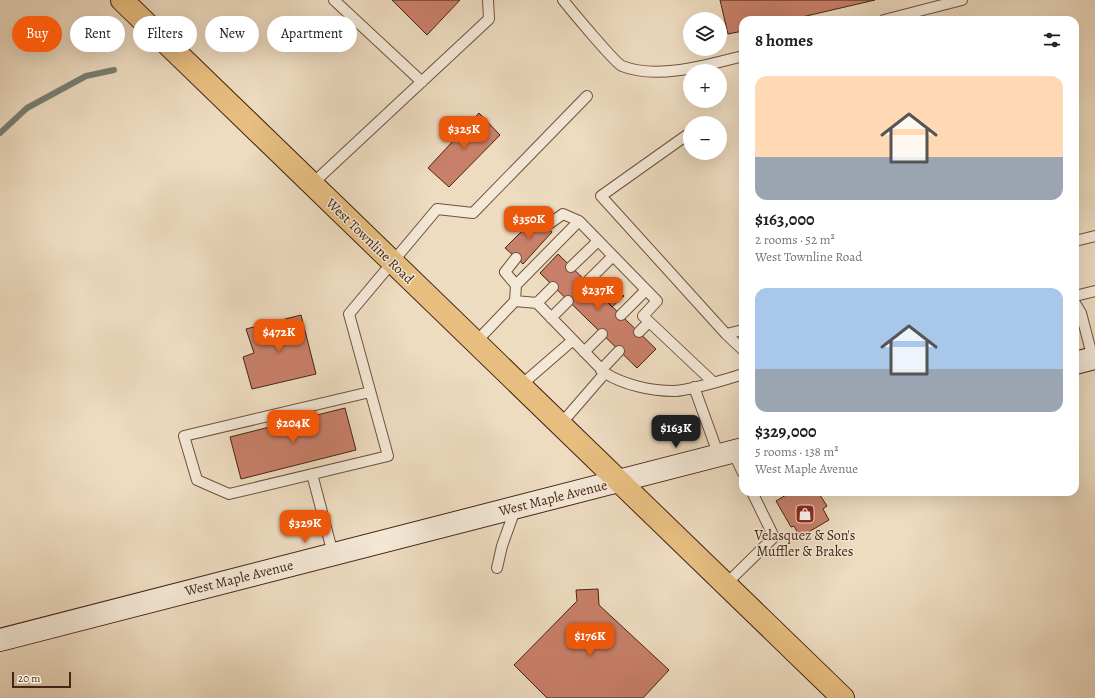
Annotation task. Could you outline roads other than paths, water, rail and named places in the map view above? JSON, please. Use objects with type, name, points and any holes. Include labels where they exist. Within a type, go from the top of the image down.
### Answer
[{"type":"main road","name":"West Townline Road","points":[[122,0],[843,698]]},
{"type":"main road","name":"West Maple Avenue","points":[[0,640],[731,452]]},
{"type":"lane","points":[[334,0],[422,82]]},
{"type":"lane","points":[[312,184],[489,19],[488,0]]},
{"type":"lane","points":[[563,0],[621,66],[654,72],[709,65],[739,57]]},
{"type":"lane","points":[[900,16],[962,0]]},
{"type":"lane","points":[[370,392],[184,436],[197,480],[229,494],[388,456],[349,314],[438,209],[473,213],[587,96]]},
{"type":"lane","points":[[683,137],[601,196],[726,334],[739,346]]},
{"type":"lane","points":[[546,226],[563,214],[579,221],[657,301],[643,316],[713,382]]},
{"type":"lane","points":[[475,343],[515,301],[516,285],[579,221]]},
{"type":"lane","points":[[1079,240],[1095,236]]},
{"type":"lane","points":[[571,267],[598,241]]},
{"type":"lane","points":[[587,282],[613,256]]},
{"type":"lane","points":[[516,258],[505,272],[516,285]]},
{"type":"lane","points":[[538,303],[553,286]]},
{"type":"lane","points":[[621,315],[646,290]]},
{"type":"lane","points":[[1079,295],[1095,291]]},
{"type":"lane","points":[[515,301],[538,303],[584,352],[603,371],[615,380],[644,387],[675,391],[739,378]]},
{"type":"lane","points":[[551,318],[568,301]]},
{"type":"lane","points":[[1079,310],[1081,313],[1088,360]]},
{"type":"lane","points":[[638,332],[649,322]]},
{"type":"lane","points":[[726,334],[739,331]]},
{"type":"lane","points":[[584,352],[602,334]]},
{"type":"lane","points":[[520,386],[573,340]]},
{"type":"lane","points":[[560,425],[619,351]]},
{"type":"lane","points":[[694,387],[739,466]]},
{"type":"lane","points":[[312,474],[333,554]]},
{"type":"lane","points":[[725,585],[774,537],[754,496]]},
{"type":"lane","points":[[497,568],[502,546],[516,507]]},
{"type":"waterway","points":[[0,133],[27,108],[86,76],[114,70]]},
{"type":"place","name":"Velasquez & Son's Muffler & Brakes","points":[[805,514]]}]
